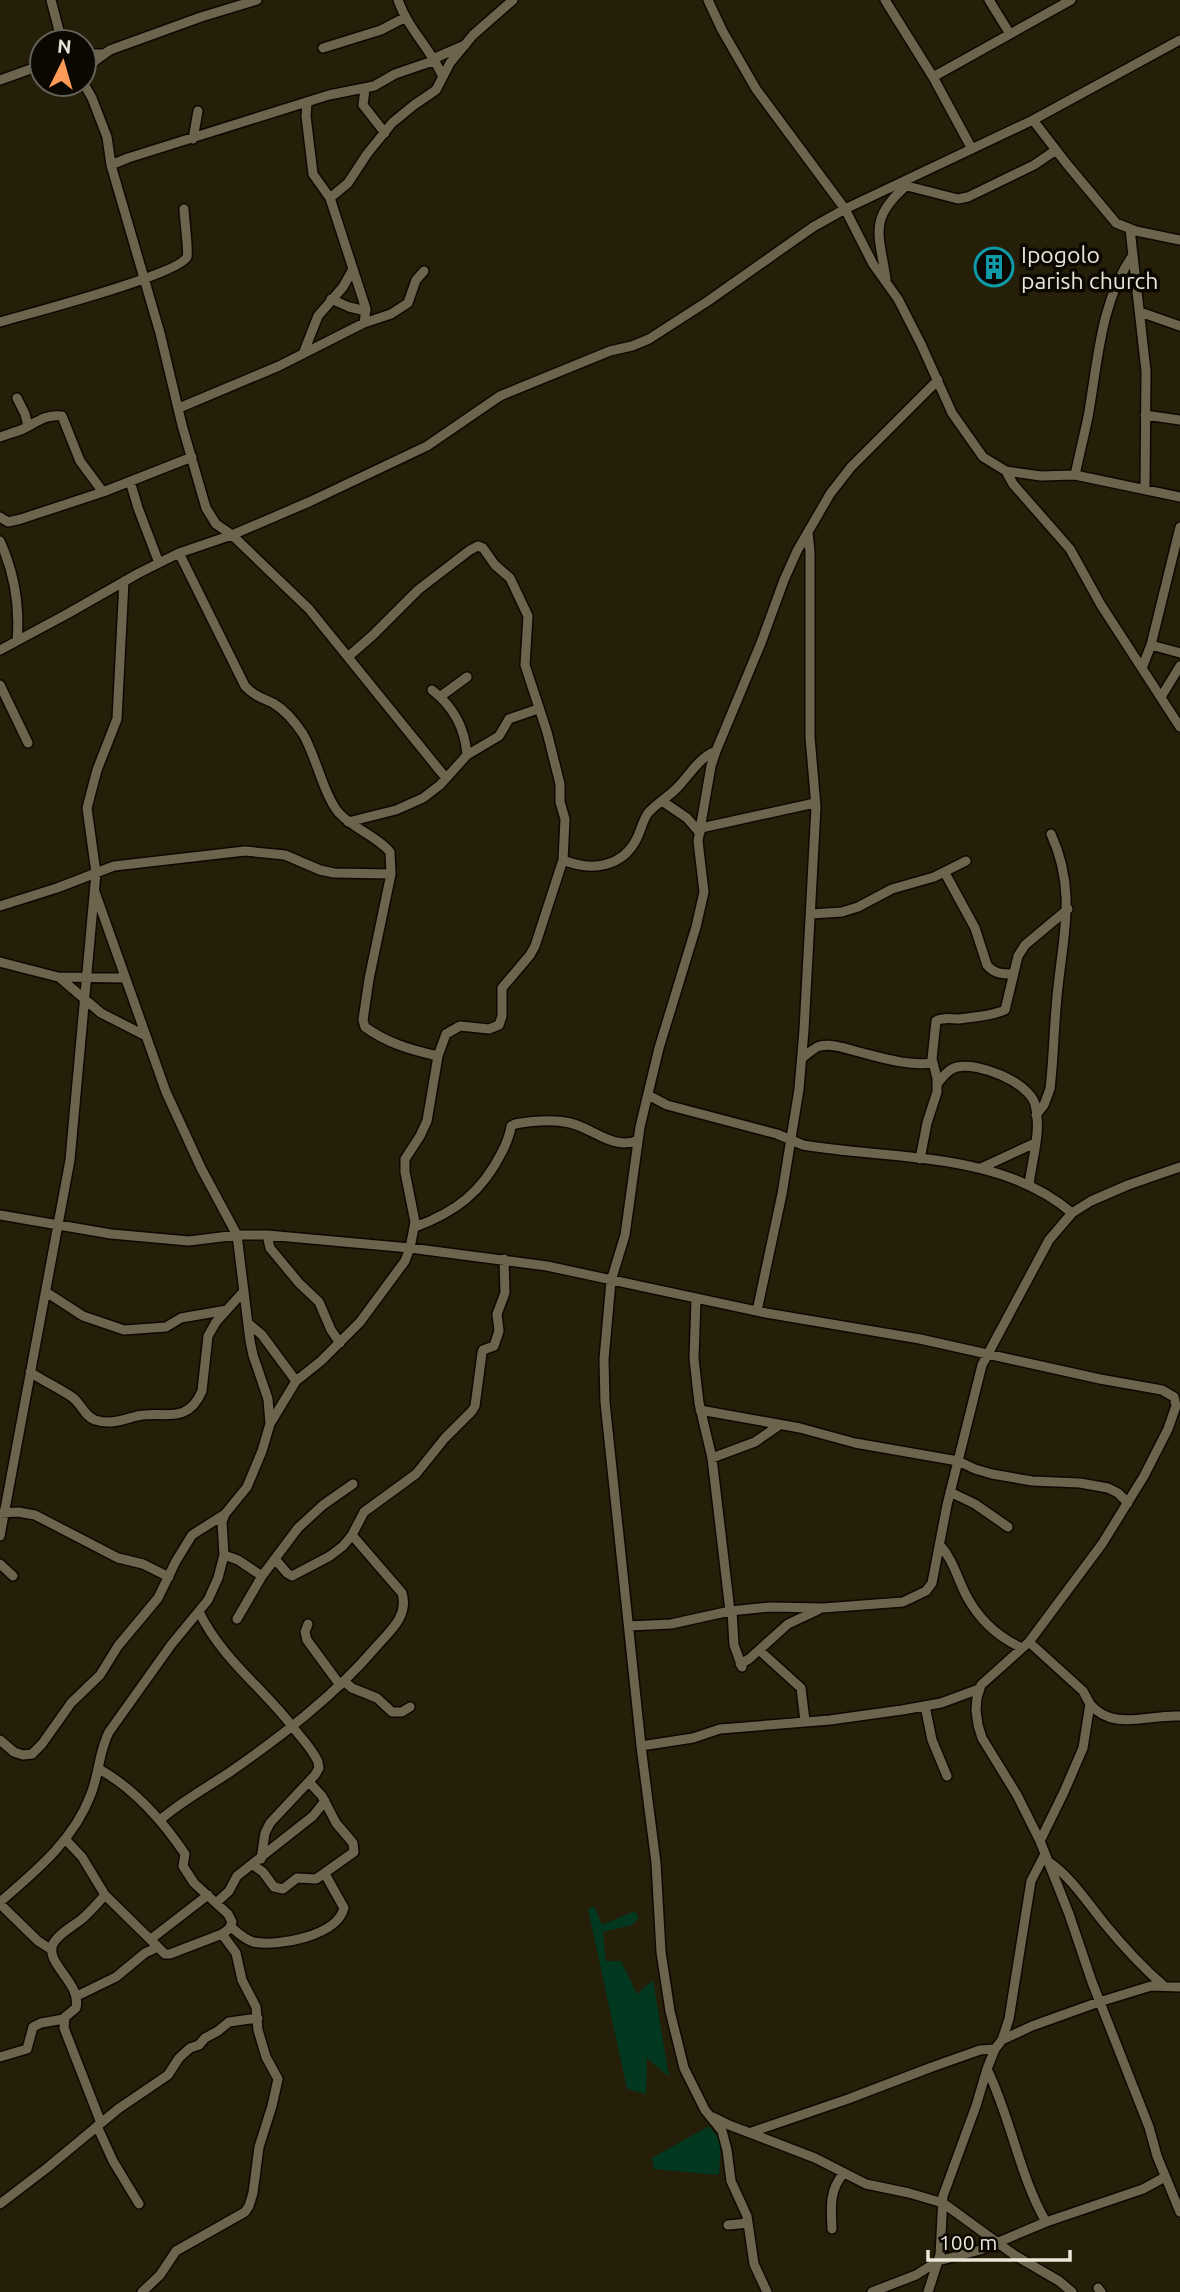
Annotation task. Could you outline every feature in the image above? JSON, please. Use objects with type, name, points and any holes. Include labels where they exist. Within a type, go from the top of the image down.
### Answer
[{"type":"street","points":[[51,0],[58,28]]},
{"type":"street","points":[[98,54],[257,0]]},
{"type":"street","points":[[398,0],[404,18],[435,59],[442,75]]},
{"type":"street","points":[[330,198],[348,183],[367,154],[405,112],[436,90],[442,75],[479,29],[513,0]]},
{"type":"street","points":[[708,0],[756,89],[845,209],[873,264],[898,299],[952,413],[983,457],[1006,471],[1041,476],[1075,475],[1180,497]]},
{"type":"street","points":[[885,0],[933,77],[972,149]]},
{"type":"street","points":[[989,0],[1010,34]]},
{"type":"street","points":[[933,77],[1071,0]]},
{"type":"street","points":[[323,48],[381,30],[404,18]]},
{"type":"street","points":[[0,650],[179,553],[232,535],[309,502],[427,446],[500,396],[610,351],[649,339],[708,302],[804,233],[845,209],[908,183],[1033,120],[1180,40]]},
{"type":"street","points":[[111,165],[329,95],[374,86],[395,74],[465,45]]},
{"type":"street","points":[[98,59],[103,54]]},
{"type":"street","points":[[0,80],[28,70]]},
{"type":"street","points":[[365,89],[363,105],[385,133]]},
{"type":"street","points":[[92,98],[107,136],[111,165],[210,515],[216,524],[232,535],[295,594],[349,656],[445,777]]},
{"type":"street","points":[[307,103],[313,174],[330,198],[366,311],[364,323]]},
{"type":"street","points":[[193,139],[198,111]]},
{"type":"street","points":[[1033,120],[1116,223],[1130,229],[1180,240]]},
{"type":"street","points":[[908,183],[958,199],[968,197],[1034,165],[1056,150]]},
{"type":"street","points":[[886,282],[878,227],[882,212],[908,183]]},
{"type":"street","points":[[0,321],[145,280],[182,261],[187,256],[184,209]]},
{"type":"street","points":[[1130,229],[1146,371],[1145,489]]},
{"type":"street","points":[[1075,475],[1113,290],[1133,255]]},
{"type":"street","points":[[303,354],[318,316],[343,287],[353,270]]},
{"type":"street","points":[[179,408],[303,354],[364,323],[391,314],[408,303],[416,280],[424,271]]},
{"type":"street","points":[[331,299],[366,311]]},
{"type":"street","points":[[1140,312],[1180,327]]},
{"type":"street","points":[[767,2292],[754,2264],[746,2210],[731,2181],[722,2131],[705,2110],[684,2068],[670,2011],[661,1952],[656,1863],[605,1402],[604,1359],[611,1281],[625,1235],[638,1140],[659,1048],[704,892],[700,831],[716,751],[757,656],[784,580],[838,481],[938,380]]},
{"type":"street","points":[[17,398],[28,426]]},
{"type":"street","points":[[1145,415],[1180,420]]},
{"type":"street","points":[[0,437],[49,416],[63,417],[80,461],[103,492]]},
{"type":"street","points":[[1,520],[8,522],[21,519],[103,492],[192,457]]},
{"type":"street","points":[[1006,471],[1013,484],[1070,549],[1101,605],[1180,727]]},
{"type":"street","points":[[130,481],[159,563]]},
{"type":"street","points":[[1142,668],[1151,645],[1180,527]]},
{"type":"street","points":[[757,1311],[782,1194],[802,1058],[816,803],[810,737],[808,532]]},
{"type":"street","points":[[0,541],[18,604],[17,641]]},
{"type":"street","points":[[0,1740],[20,1754],[27,1755],[36,1750],[77,1695],[100,1675],[118,1646],[158,1598],[192,1535],[225,1514],[247,1487],[270,1424],[296,1381],[340,1343],[372,1308],[382,1290],[405,1261],[415,1227],[404,1164],[407,1153],[420,1136],[426,1121],[438,1056],[446,1034],[460,1026],[488,1029],[499,1025],[502,1016],[502,988],[530,955],[564,860],[565,819],[554,754],[525,665],[528,616],[510,578],[495,565],[484,548],[478,546],[418,590],[349,656]]},
{"type":"street","points":[[179,553],[245,686],[252,694],[280,707],[289,715],[311,752],[334,806],[348,822],[385,846],[392,860],[369,979],[363,1020],[365,1027],[378,1037],[402,1047],[438,1056]]},
{"type":"street","points":[[0,1536],[2,1513],[70,1160],[96,873],[87,808],[97,770],[117,719],[124,581]]},
{"type":"street","points":[[1151,645],[1180,653]]},
{"type":"street","points":[[1161,696],[1180,666]]},
{"type":"street","points":[[467,677],[437,693],[449,704],[457,717],[465,737],[467,755]]},
{"type":"street","points":[[0,685],[28,743]]},
{"type":"street","points":[[348,822],[374,817],[409,805],[430,792],[467,755],[499,736],[509,719],[538,709]]},
{"type":"street","points":[[564,860],[590,866],[618,861],[627,854],[637,839],[646,816],[677,787],[703,757],[716,751]]},
{"type":"street","points":[[662,801],[687,818],[700,831]]},
{"type":"street","points":[[700,831],[816,803]]},
{"type":"street","points":[[1036,1115],[1044,1105],[1050,1089],[1058,987],[1068,909],[1060,853],[1051,834]]},
{"type":"street","points":[[0,906],[114,866],[245,851],[285,855],[334,873],[391,874]]},
{"type":"street","points":[[811,914],[842,912],[858,907],[892,889],[945,873],[966,861]]},
{"type":"street","points":[[945,873],[975,928],[987,965],[999,973],[1013,974]]},
{"type":"street","points":[[95,892],[144,1035],[178,1121],[237,1235],[253,1355],[268,1399],[270,1424]]},
{"type":"street","points":[[920,1159],[937,1084],[933,1063],[938,1019],[994,1014],[1004,1010],[1018,956],[1026,945],[1068,909]]},
{"type":"street","points":[[0,962],[58,977],[124,978]]},
{"type":"street","points":[[58,977],[108,1017],[144,1035]]},
{"type":"street","points":[[802,1058],[818,1046],[830,1046],[894,1061],[933,1063]]},
{"type":"street","points":[[937,1084],[945,1074],[957,1067],[982,1069],[1024,1087],[1034,1102],[1036,1115],[1029,1185]]},
{"type":"street","points":[[648,1095],[667,1105],[750,1126],[803,1145],[981,1168],[1029,1185],[1059,1201],[1072,1213]]},
{"type":"street","points":[[415,1227],[431,1221],[469,1198],[491,1173],[510,1134],[511,1126],[515,1124],[567,1122],[608,1140],[626,1143],[638,1140]]},
{"type":"street","points":[[981,1168],[1035,1143]]},
{"type":"street","points":[[629,1626],[687,1622],[731,1611],[769,1607],[823,1608],[903,1602],[918,1595],[932,1583],[950,1492],[979,1374],[1049,1240],[1072,1213],[1091,1201],[1180,1167]]},
{"type":"street","points":[[0,1215],[111,1234],[189,1241],[237,1235],[267,1235],[504,1259],[579,1272],[757,1311],[912,1337],[1162,1390],[1174,1397],[1176,1406],[1168,1429],[1128,1503],[1102,1544],[1025,1645],[981,1685],[976,1710],[982,1738],[1022,1803],[1047,1857],[1099,2002],[1180,2212]]},
{"type":"street","points":[[267,1235],[270,1248],[299,1283],[320,1302],[331,1330],[340,1343]]},
{"type":"street","points":[[275,1559],[292,1576],[330,1556],[352,1535],[364,1512],[416,1474],[445,1438],[472,1411],[475,1406],[482,1353],[494,1346],[499,1338],[497,1314],[505,1293],[504,1259]]},
{"type":"street","points":[[46,1292],[83,1316],[124,1330],[157,1328],[181,1318],[228,1310]]},
{"type":"street","points":[[30,1373],[72,1397],[95,1420],[115,1423],[139,1416],[176,1415],[196,1404],[200,1397],[211,1328],[244,1292]]},
{"type":"street","points":[[696,1299],[694,1359],[700,1410],[712,1458],[734,1645],[742,1666],[788,1624],[823,1608]]},
{"type":"street","points":[[248,1323],[262,1335],[296,1381]]},
{"type":"street","points":[[700,1410],[800,1428],[855,1443],[958,1461],[992,1474],[1032,1481],[1080,1483],[1108,1488],[1128,1503]]},
{"type":"street","points":[[712,1458],[755,1442],[778,1426]]},
{"type":"street","points":[[237,1619],[262,1576],[307,1518],[353,1484]]},
{"type":"street","points":[[950,1492],[975,1504],[1008,1527]]},
{"type":"street","points":[[2,1513],[35,1515],[118,1558],[143,1564],[169,1577]]},
{"type":"street","points":[[52,1950],[38,1941],[0,1903],[35,1872],[79,1821],[99,1769],[102,1748],[109,1731],[171,1645],[208,1600],[225,1555],[222,1522],[225,1514]]},
{"type":"street","points":[[160,1820],[190,1796],[274,1741],[292,1726],[342,1683],[402,1615],[405,1602],[399,1589],[352,1535]]},
{"type":"street","points":[[940,1545],[953,1564],[966,1595],[980,1617],[1011,1643],[1025,1645],[1083,1691],[1096,1712],[1120,1720],[1180,1716]]},
{"type":"street","points":[[225,1555],[262,1576]]},
{"type":"street","points":[[0,1564],[13,1576]]},
{"type":"street","points":[[199,1612],[210,1634],[225,1654],[283,1714],[318,1762],[317,1772],[270,1823],[263,1841],[257,1862],[274,1887],[280,1889],[286,1888],[297,1878],[315,1880],[353,1854],[355,1847],[309,1782]]},
{"type":"street","points":[[308,1624],[305,1632],[307,1640],[342,1683],[377,1698],[392,1712],[402,1712],[410,1707]]},
{"type":"street","points":[[759,1650],[801,1688],[805,1721]]},
{"type":"street","points":[[641,1746],[693,1738],[720,1729],[857,1717],[925,1706],[955,1699],[979,1689]]},
{"type":"street","points":[[1040,1841],[1083,1748],[1090,1704]]},
{"type":"street","points":[[925,1706],[932,1740],[947,1776]]},
{"type":"street","points":[[99,1769],[132,1790],[160,1820],[186,1854],[183,1865],[188,1876],[231,1918],[231,1927],[244,1939],[271,1943],[302,1937],[330,1927],[340,1917],[344,1908],[325,1874]]},
{"type":"street","points":[[216,1903],[229,1891],[237,1876],[313,1816],[325,1801]]},
{"type":"street","points":[[65,1839],[82,1857],[105,1895],[168,1954],[222,1934],[231,1927]]},
{"type":"street","points":[[1047,1857],[1116,1938],[1164,1986]]},
{"type":"street","points":[[928,2292],[938,2261],[943,2203],[987,2069],[1009,2019],[1031,1881],[1047,1857]]},
{"type":"street","points":[[0,2057],[27,2049],[32,2028],[64,2020],[76,2008],[77,1996],[54,1960],[52,1950],[55,1941],[94,1908],[105,1895]]},
{"type":"street","points":[[77,1996],[116,1977],[145,1954],[208,1895]]},
{"type":"street","points":[[142,2292],[160,2275],[176,2251],[242,2214],[249,2206],[259,2147],[278,2079],[266,2057],[253,2000],[240,1974],[236,1953],[222,1934]]},
{"type":"street","points":[[1002,2040],[1032,2026],[1151,1986],[1180,1987]]},
{"type":"street","points":[[0,2204],[99,2124],[168,2075],[179,2058],[189,2049],[199,2045],[227,2023],[258,2018]]},
{"type":"street","points":[[64,2020],[64,2028],[113,2161],[139,2204]]},
{"type":"street","points":[[749,2133],[980,2050],[995,2049]]},
{"type":"street","points":[[987,2069],[1029,2186],[1046,2222]]},
{"type":"street","points":[[711,2116],[815,2158],[843,2174],[875,2187],[943,2203],[1072,2292]]},
{"type":"street","points":[[832,2229],[832,2196],[835,2184],[843,2174]]},
{"type":"street","points":[[872,2292],[916,2275],[938,2261],[961,2256],[1046,2222],[1143,2189],[1165,2178]]},
{"type":"street","points":[[728,2225],[748,2223]]},
{"type":"green space","points":[[594,1906],[602,1925],[635,1911],[639,1918],[632,1925],[603,1932],[606,1961],[621,1961],[637,1994],[653,1980],[669,2077],[647,2058],[646,2094],[627,2089],[588,1909]]},
{"type":"green space","points":[[709,2126],[721,2141],[719,2175],[654,2169],[652,2158]]},
{"type":"place","name":"Ipogolo parish church","points":[[994,267]]}]
